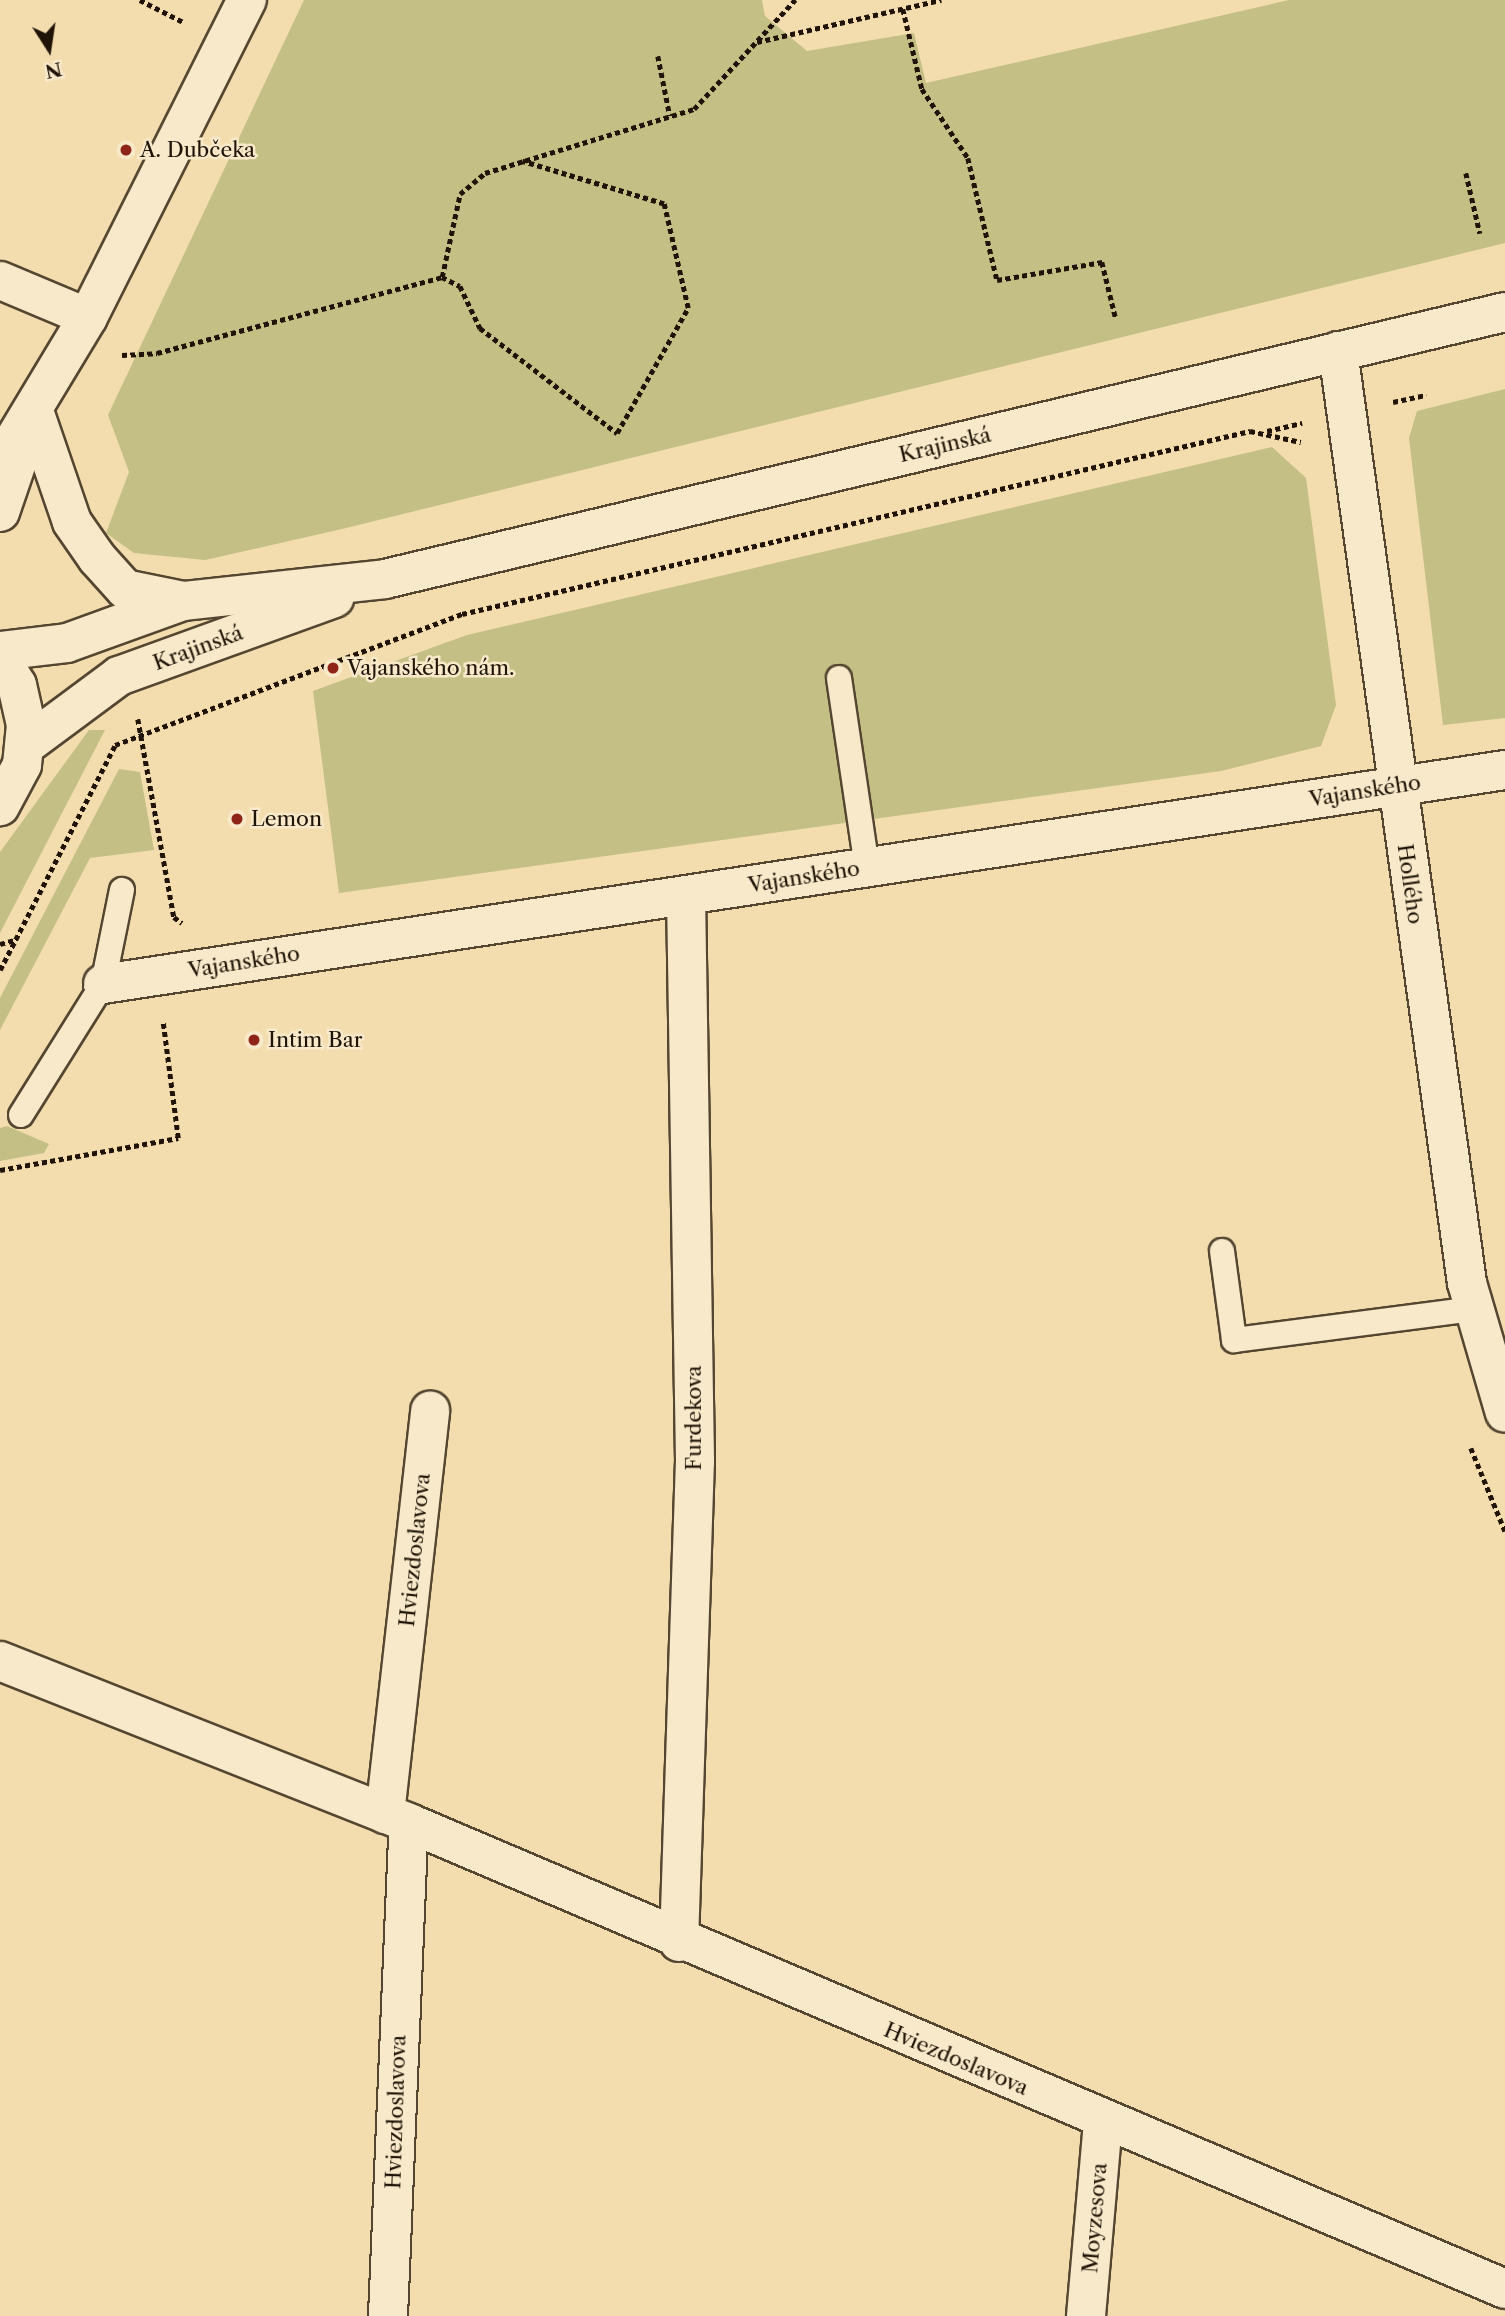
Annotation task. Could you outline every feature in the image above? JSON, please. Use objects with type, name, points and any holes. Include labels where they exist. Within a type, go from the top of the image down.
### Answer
[{"type":"street","points":[[0,463],[81,330],[247,0]]},
{"type":"street","points":[[0,281],[81,330]]},
{"type":"street","name":"Krajinská","points":[[26,745],[119,676],[385,579],[1505,312]]},
{"type":"street","name":"Hollého","points":[[1338,351],[1395,787],[1474,1308],[1505,1413]]},
{"type":"street","points":[[0,512],[34,411]]},
{"type":"street","points":[[34,411],[72,522],[97,558],[125,589],[183,601]]},
{"type":"street","name":"Krajinská","points":[[0,651],[68,643],[183,601],[385,579]]},
{"type":"street","points":[[0,658],[23,705],[26,745],[0,806]]},
{"type":"street","name":"Vajanského","points":[[103,984],[1505,770]]},
{"type":"street","name":"Furdekova","points":[[679,1942],[695,1461],[686,895]]},
{"type":"street","name":"Hviezdoslavova","points":[[388,2316],[397,1818],[430,1410]]},
{"type":"street","name":"Hviezdoslavova","points":[[0,1661],[397,1818],[679,1942],[1505,2288]]},
{"type":"street","name":"Moyzesova","points":[[1086,2316],[1103,2121]]},
{"type":"lane","points":[[839,678],[867,867]]},
{"type":"lane","points":[[21,1115],[103,984],[122,890]]},
{"type":"lane","points":[[1222,1251],[1234,1340],[1474,1308]]},
{"type":"path","points":[[140,0],[187,24]]},
{"type":"path","points":[[442,276],[460,194],[485,173],[694,110],[796,0]]},
{"type":"path","points":[[756,42],[941,0]]},
{"type":"path","points":[[903,9],[922,89],[968,158],[997,281],[1102,259],[1116,319]]},
{"type":"path","points":[[658,56],[670,116]]},
{"type":"path","points":[[81,330],[120,355],[157,353],[442,276],[460,286],[480,328],[617,433],[688,308],[664,204],[521,161]]},
{"type":"path","points":[[1466,173],[1480,233]]},
{"type":"path","points":[[0,970],[115,745],[462,614],[1250,431],[1298,437],[1305,449]]},
{"type":"path","points":[[144,734],[174,917],[194,931]]},
{"type":"path","points":[[0,944],[15,940]]},
{"type":"path","points":[[0,1170],[178,1138],[163,1018],[173,1012]]},
{"type":"path","points":[[1469,1443],[1505,1531]]},
{"type":"shaded area","points":[[304,0],[762,0],[765,16],[807,51],[914,33],[926,83],[1289,0],[1505,0],[1505,243],[342,529],[205,560],[134,553],[106,533],[129,472],[108,415]]},
{"type":"shaded area","points":[[1505,389],[1505,718],[1443,725],[1409,438],[1417,411]]},
{"type":"shaded area","points":[[1272,447],[1306,478],[1336,705],[1321,746],[1221,771],[339,893],[313,691],[467,635]]},
{"type":"shaded area","points":[[89,730],[105,730],[0,933],[0,852]]},
{"type":"shaded area","points":[[119,769],[140,772],[154,850],[90,858],[0,1030],[0,998]]},
{"type":"shaded area","points":[[7,1126],[49,1144],[44,1153],[0,1161],[0,1128]]},
{"type":"place","name":"A. Dubčeka","points":[[126,150]]},
{"type":"place","name":"Vajanského nám.","points":[[333,668]]},
{"type":"place","name":"Lemon","points":[[237,819]]},
{"type":"place","name":"Intim Bar","points":[[254,1040]]}]
